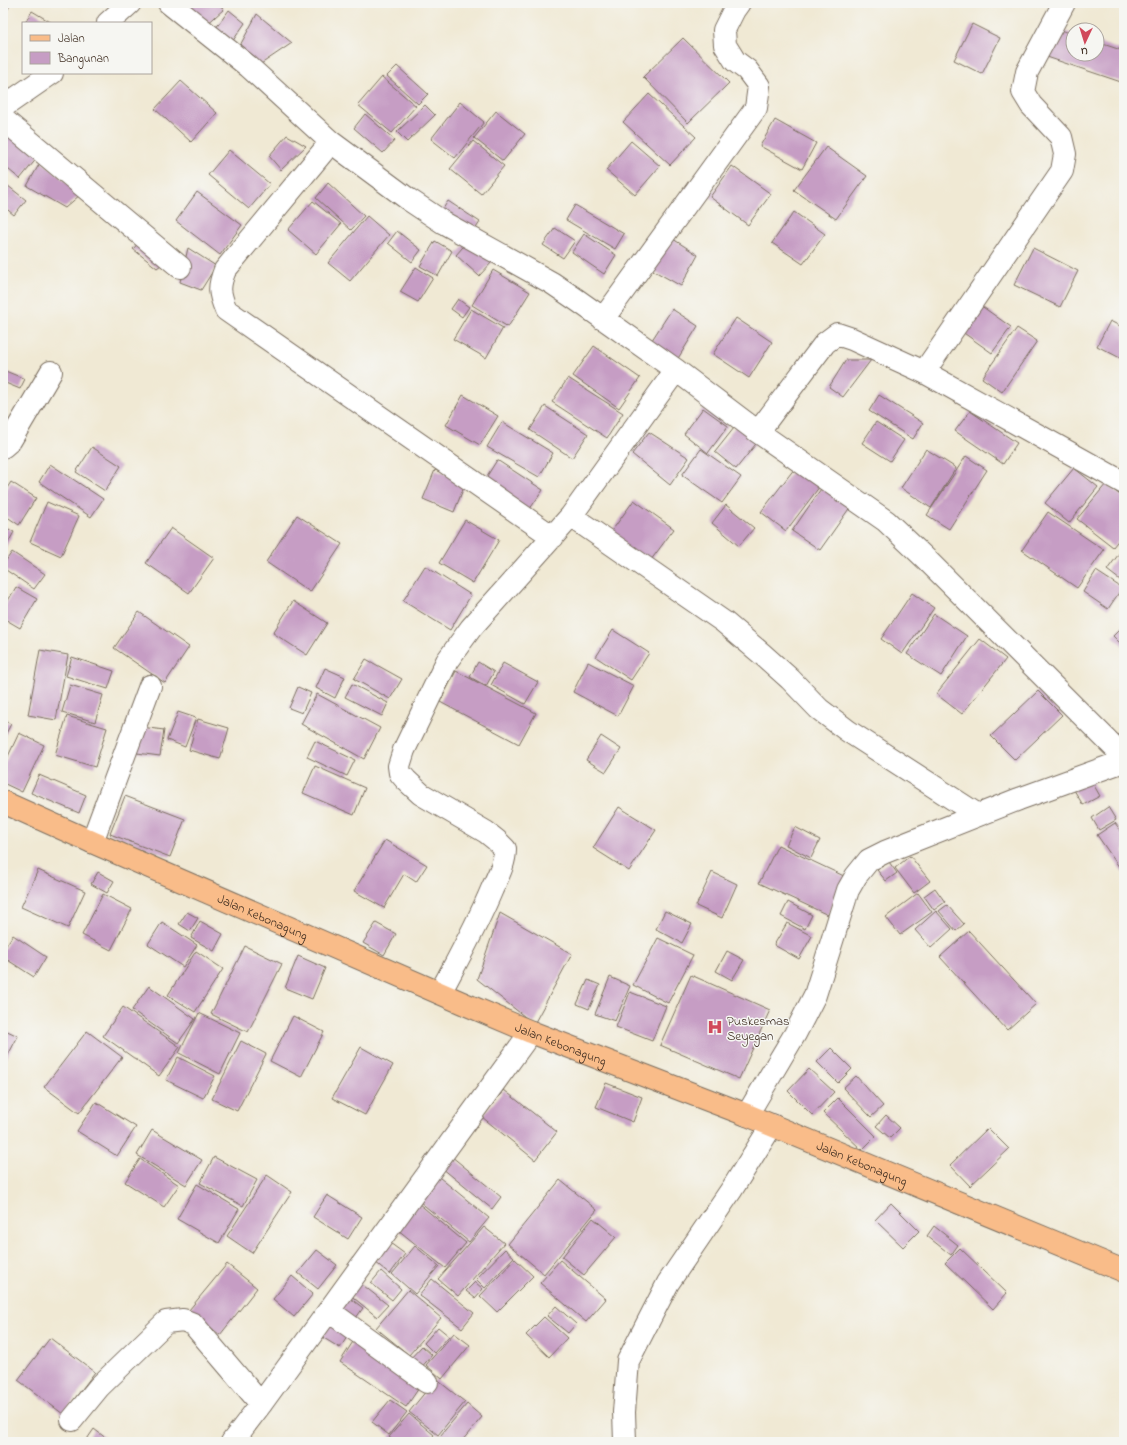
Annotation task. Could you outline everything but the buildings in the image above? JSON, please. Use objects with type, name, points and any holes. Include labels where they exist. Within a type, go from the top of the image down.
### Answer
[{"type":"main road","name":"Jalan Kebonagung","points":[[3,802],[531,1032],[772,1125],[1124,1271]]},
{"type":"street","points":[[109,22],[130,3]]},
{"type":"street","points":[[169,3],[248,66],[331,142],[408,199],[444,223],[552,283],[676,370],[758,432],[886,521],[1124,757]]},
{"type":"street","points":[[604,319],[756,108],[759,86],[747,70],[735,61],[725,45],[724,30],[739,3]]},
{"type":"street","points":[[924,372],[1062,171],[1065,154],[1061,138],[1031,105],[1024,92],[1027,72],[1064,3]]},
{"type":"street","points":[[3,106],[51,74]]},
{"type":"street","points":[[3,119],[180,267]]},
{"type":"street","points":[[331,142],[225,270],[220,284],[221,298],[226,310],[553,536]]},
{"type":"street","points":[[758,432],[825,343],[837,334],[852,339],[924,372],[1124,483]]},
{"type":"street","points":[[440,993],[484,909],[504,860],[505,849],[486,832],[414,789],[400,773],[400,761],[447,661],[471,628],[571,516],[676,370]]},
{"type":"street","points":[[3,447],[10,441],[51,372]]},
{"type":"street","points":[[571,516],[724,622],[790,679],[819,709],[848,731],[978,815]]},
{"type":"street","points":[[92,842],[150,686]]},
{"type":"street","points":[[747,1115],[795,1034],[815,996],[848,890],[856,876],[869,860],[884,852],[978,815],[1124,761]]},
{"type":"street","points":[[232,1442],[531,1032]]},
{"type":"street","points":[[625,1442],[624,1412],[628,1361],[668,1283],[732,1189],[772,1125]]},
{"type":"street","points":[[329,1311],[427,1382]]},
{"type":"street","points":[[72,1420],[99,1387],[166,1322],[183,1320],[193,1324],[261,1404]]},
{"type":"place","name":"Puskesmas Seyegan","points":[[715,1027]]}]
